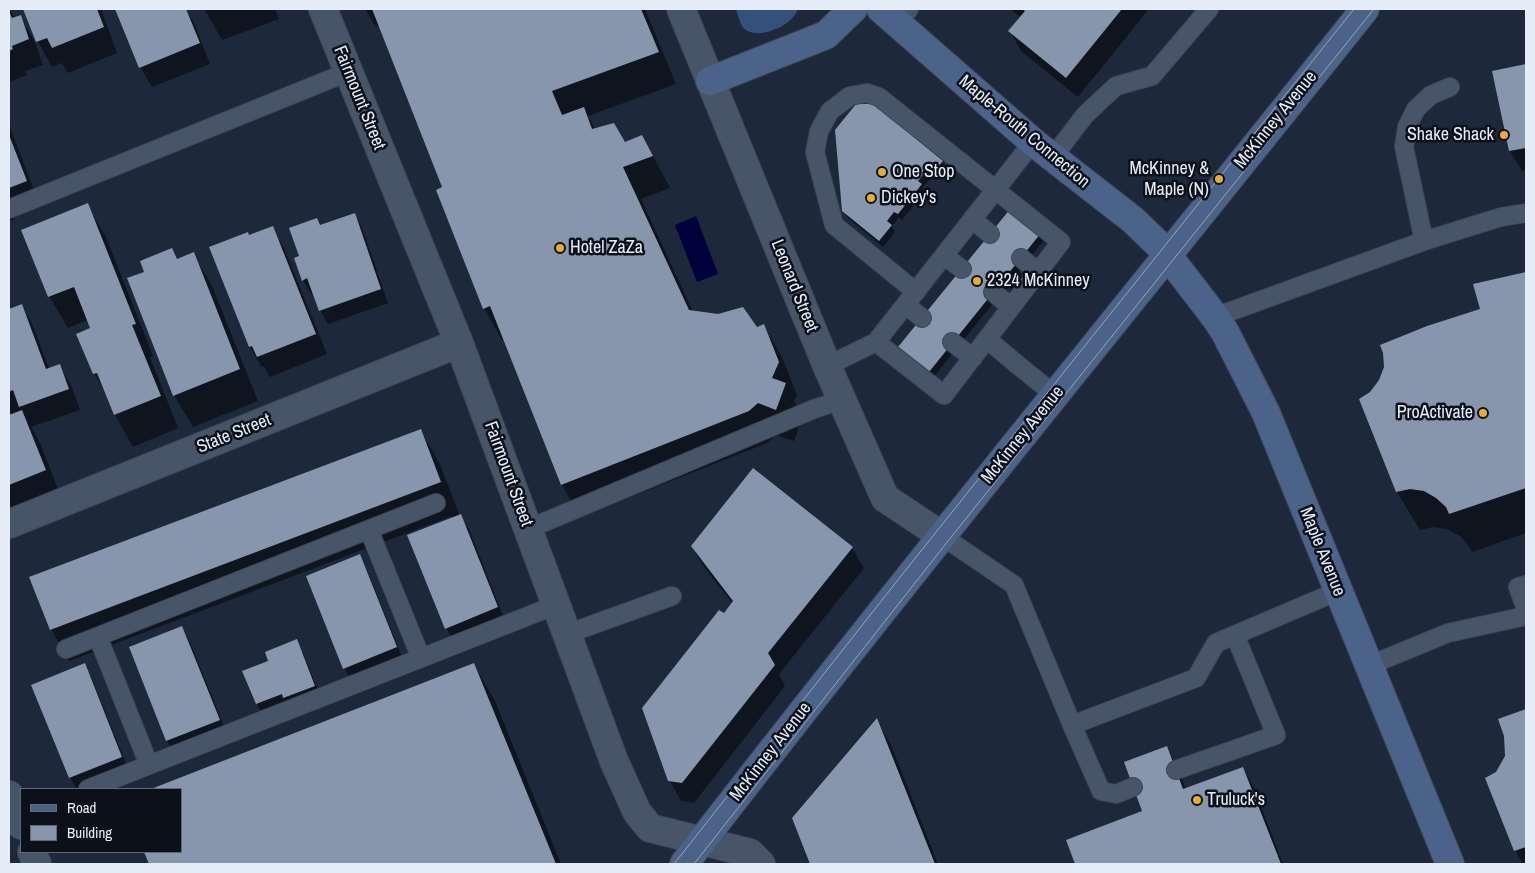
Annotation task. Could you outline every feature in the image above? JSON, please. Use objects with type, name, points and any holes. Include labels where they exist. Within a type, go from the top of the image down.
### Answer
[{"type":"main road","points":[[710,81],[826,35],[853,9]]},
{"type":"main road","name":"McKinney Avenue","points":[[684,864],[942,536],[1365,9]]},
{"type":"main road","name":"Maple-Routh Connection","points":[[896,14],[1043,150],[1132,220],[1167,254]]},
{"type":"main road","name":"Maple Avenue","points":[[1167,254],[1216,317],[1266,413],[1450,864]]},
{"type":"street","name":"Fairmount Street","points":[[323,9],[459,343],[614,761],[637,812],[650,828],[750,853],[761,864]]},
{"type":"street","name":"Leonard Street","points":[[681,9],[827,366],[885,498],[942,536]]},
{"type":"street","name":"State Street","points":[[9,524],[459,343]]},
{"type":"street","points":[[9,795],[18,824]]},
{"type":"lane","points":[[827,366],[876,342],[996,190],[1085,115],[1116,86],[1152,76],[1209,9]]},
{"type":"lane","points":[[9,209],[348,72]]},
{"type":"lane","points":[[1424,241],[1404,147],[1406,127],[1416,109],[1431,95],[1450,86]]},
{"type":"lane","points":[[876,342],[944,395],[988,340],[1060,242],[879,97],[867,93],[850,96],[830,111],[819,131],[815,152],[834,224],[911,298],[922,318]]},
{"type":"lane","points":[[1216,317],[1424,241],[1501,217],[1526,213]]},
{"type":"lane","points":[[973,220],[990,234]]},
{"type":"lane","points":[[944,256],[962,269]]},
{"type":"lane","points":[[1021,258],[1038,272]]},
{"type":"lane","points":[[993,292],[1011,307]]},
{"type":"lane","points":[[988,340],[1055,395]]},
{"type":"lane","points":[[952,342],[973,358]]},
{"type":"lane","points":[[528,528],[814,409],[842,400]]},
{"type":"lane","points":[[66,649],[436,503]]},
{"type":"lane","points":[[369,530],[421,658]]},
{"type":"lane","points":[[942,536],[1014,585],[1101,791],[1116,794],[1133,787]]},
{"type":"lane","points":[[1526,585],[1518,587],[1526,609]]},
{"type":"lane","points":[[1072,725],[1196,678],[1216,643],[1338,591]]},
{"type":"lane","points":[[567,634],[672,596]]},
{"type":"lane","points":[[91,788],[556,605]]},
{"type":"lane","points":[[1368,666],[1448,633],[1526,616]]},
{"type":"lane","points":[[1176,770],[1276,735],[1235,635]]},
{"type":"lane","points":[[98,637],[149,765]]},
{"type":"shaded area","points":[[736,9],[798,9],[790,20],[776,29],[768,32],[752,33],[744,28]]},
{"type":"shaded area","points":[[696,216],[718,274],[697,282],[675,225]]},
{"type":"building","points":[[23,9],[97,9],[104,27],[52,48],[47,38],[36,42]]},
{"type":"building","points":[[115,9],[186,9],[200,43],[139,68]]},
{"type":"building","name":"Hotel ZaZa","points":[[372,9],[641,9],[659,52],[552,91],[562,115],[584,107],[592,129],[614,123],[625,142],[642,135],[653,156],[623,167],[689,310],[718,314],[743,307],[757,327],[764,324],[779,362],[772,378],[786,383],[776,410],[758,403],[749,411],[561,485],[490,306],[483,309],[436,190],[442,187]]},
{"type":"building","points":[[1022,9],[1122,9],[1066,78],[1008,31],[1025,11]]},
{"type":"building","points":[[9,11],[12,18],[21,15],[29,39],[12,46],[13,49],[9,51]]},
{"type":"building","points":[[1526,64],[1526,148],[1509,151],[1492,71]]},
{"type":"building","name":"One Stop","points":[[856,104],[874,104],[943,161],[932,174],[927,170],[918,181],[922,184],[898,214],[894,212],[887,221],[892,225],[879,241],[842,211],[835,130]]},
{"type":"building","points":[[9,135],[27,181],[9,188]]},
{"type":"building","points":[[88,203],[136,324],[132,325],[161,396],[114,415],[97,373],[93,374],[76,334],[90,328],[74,287],[48,297],[21,230]]},
{"type":"building","name":"2324 McKinney","points":[[1011,208],[1041,233],[929,372],[898,347]]},
{"type":"building","points":[[355,213],[381,289],[319,311],[307,278],[302,281],[294,258],[299,256],[289,228],[317,218],[320,225]]},
{"type":"building","points":[[273,226],[316,334],[257,357],[252,346],[249,347],[209,247],[248,232],[249,235]]},
{"type":"building","points":[[172,248],[177,259],[194,252],[240,369],[173,396],[127,278],[144,272],[140,261]]},
{"type":"building","points":[[1526,272],[1526,488],[1449,514],[1446,507],[1424,491],[1410,489],[1396,492],[1359,399],[1370,392],[1379,380],[1384,367],[1383,353],[1380,345],[1427,326],[1480,309],[1473,284]]},
{"type":"building","points":[[22,304],[46,369],[60,364],[69,389],[19,407],[13,390],[9,392],[9,309]]},
{"type":"building","points":[[22,410],[46,470],[9,485],[9,415]]},
{"type":"building","points":[[421,429],[441,482],[50,630],[29,577]]},
{"type":"building","points":[[753,468],[853,547],[768,653],[775,665],[682,783],[668,781],[642,708],[719,610],[724,613],[733,601],[691,546]]},
{"type":"building","points":[[461,514],[498,607],[445,629],[407,535]]},
{"type":"building","points":[[360,554],[397,647],[343,669],[306,576]]},
{"type":"building","points":[[182,626],[220,720],[166,741],[129,647]]},
{"type":"building","points":[[297,639],[315,686],[283,698],[282,694],[256,704],[242,671],[268,661],[265,652]]},
{"type":"building","points":[[85,663],[122,757],[69,778],[31,685]]},
{"type":"building","points":[[474,663],[556,864],[149,864],[144,853],[182,853],[182,788],[154,788]]},
{"type":"building","points":[[1526,709],[1526,847],[1514,851],[1485,778],[1496,772],[1505,756],[1504,736],[1498,719]]},
{"type":"building","points":[[877,718],[935,864],[810,864],[792,818]]},
{"type":"building","name":"Truluck's","points":[[1167,746],[1183,789],[1243,767],[1281,864],[1075,864],[1066,840],[1142,811],[1124,762]]},
{"type":"tram line","points":[[674,864],[901,576],[1354,9]]},
{"type":"tram line","points":[[694,864],[948,541],[1374,9]]},
{"type":"place","name":"Shake Shack","points":[[1504,135]]},
{"type":"place","name":"One Stop","points":[[882,172]]},
{"type":"place","name":"McKinney & Maple (N)","points":[[1219,179]]},
{"type":"place","name":"Dickey's","points":[[871,198]]},
{"type":"place","name":"Hotel ZaZa","points":[[560,248]]},
{"type":"place","name":"2324 McKinney","points":[[977,281]]},
{"type":"place","name":"ProActivate","points":[[1483,413]]},
{"type":"place","name":"Truluck's","points":[[1197,800]]}]
